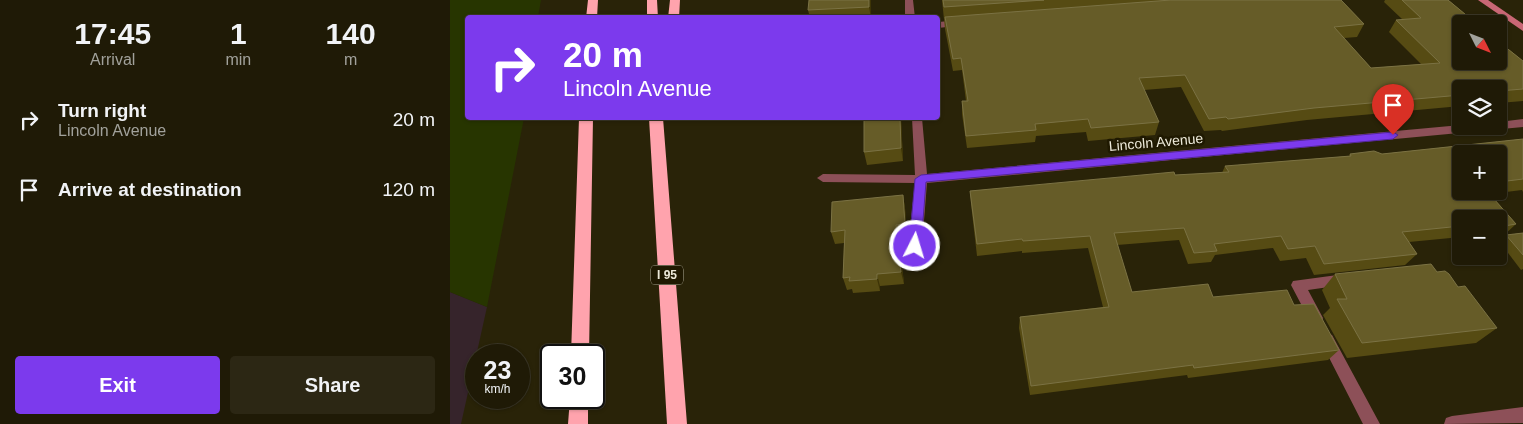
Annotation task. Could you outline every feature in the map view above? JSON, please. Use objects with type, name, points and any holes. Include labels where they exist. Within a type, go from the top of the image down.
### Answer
[{"type":"highway","points":[[591,15],[593,0]]},
{"type":"highway","points":[[652,0],[653,15]]},
{"type":"highway","points":[[673,15],[675,0]]},
{"type":"highway","points":[[580,344],[586,120]]},
{"type":"highway","name":"I 95","points":[[657,120],[677,424]]},
{"type":"highway","points":[[578,424],[579,409]]},
{"type":"main road","points":[[1482,0],[1523,28]]},
{"type":"street","points":[[909,0],[910,15]]},
{"type":"street","points":[[940,25],[977,22]]},
{"type":"street","points":[[915,246],[921,179],[917,120]]},
{"type":"street","points":[[1507,125],[1523,123]]},
{"type":"street","name":"Lincoln Avenue","points":[[823,178],[921,179],[1452,130]]},
{"type":"street","points":[[1356,278],[1298,285],[1372,424]]},
{"type":"street","points":[[1452,424],[1523,416]]},
{"type":"shaded area","points":[[450,292],[487,307],[479,344],[465,344],[465,406],[461,424],[450,424]]},
{"type":"green space","points":[[450,0],[541,0],[538,15],[465,15],[465,120],[524,120],[487,307],[450,292]]},
{"type":"building","points":[[809,0],[869,0],[869,7],[808,10]]},
{"type":"building","points":[[943,0],[1044,0],[944,7]]},
{"type":"building","points":[[1171,0],[1341,0],[1364,24],[1334,27],[1371,68],[1440,63],[1396,20],[1421,18],[1402,0],[1448,0],[1466,15],[1452,15],[1452,70],[1508,70],[1508,49],[1523,61],[1523,89],[1507,90],[1507,80],[1452,80],[1452,96],[1314,108],[1228,119],[1226,117],[1209,119],[1185,75],[1139,78],[1159,122],[1091,128],[1088,119],[1035,124],[1036,130],[966,136],[962,101],[968,101],[961,58],[953,59],[945,17]]},
{"type":"building","points":[[864,120],[900,120],[901,148],[864,152]]},
{"type":"building","points":[[1523,139],[1523,179],[1507,181],[1507,145],[1467,145]]},
{"type":"building","points":[[1452,147],[1452,200],[1495,200],[1504,210],[1452,210],[1452,227],[1402,232],[1417,254],[1324,264],[1315,246],[1288,249],[1281,236],[1214,244],[1217,251],[1194,253],[1184,228],[1114,233],[1132,292],[1208,284],[1213,297],[1287,290],[1294,305],[1314,304],[1339,350],[1194,368],[1193,365],[1031,386],[1020,317],[1109,307],[1090,236],[1023,241],[1022,239],[977,244],[970,191],[1174,172],[1175,175],[1229,172],[1225,166],[1351,156],[1350,154],[1374,151],[1382,154]]},
{"type":"building","points":[[903,195],[905,224],[896,225],[901,272],[877,274],[877,279],[849,281],[850,277],[843,278],[845,230],[831,232],[832,202]]},
{"type":"building","points":[[1507,214],[1516,224],[1507,226]]},
{"type":"building","points":[[1523,233],[1523,255],[1507,236]]},
{"type":"building","points":[[1431,264],[1437,272],[1445,271],[1449,274],[1458,287],[1465,286],[1497,328],[1362,343],[1337,299],[1347,299],[1335,274]]},
{"type":"route","points":[[915,246],[921,179],[1393,135]]}]
